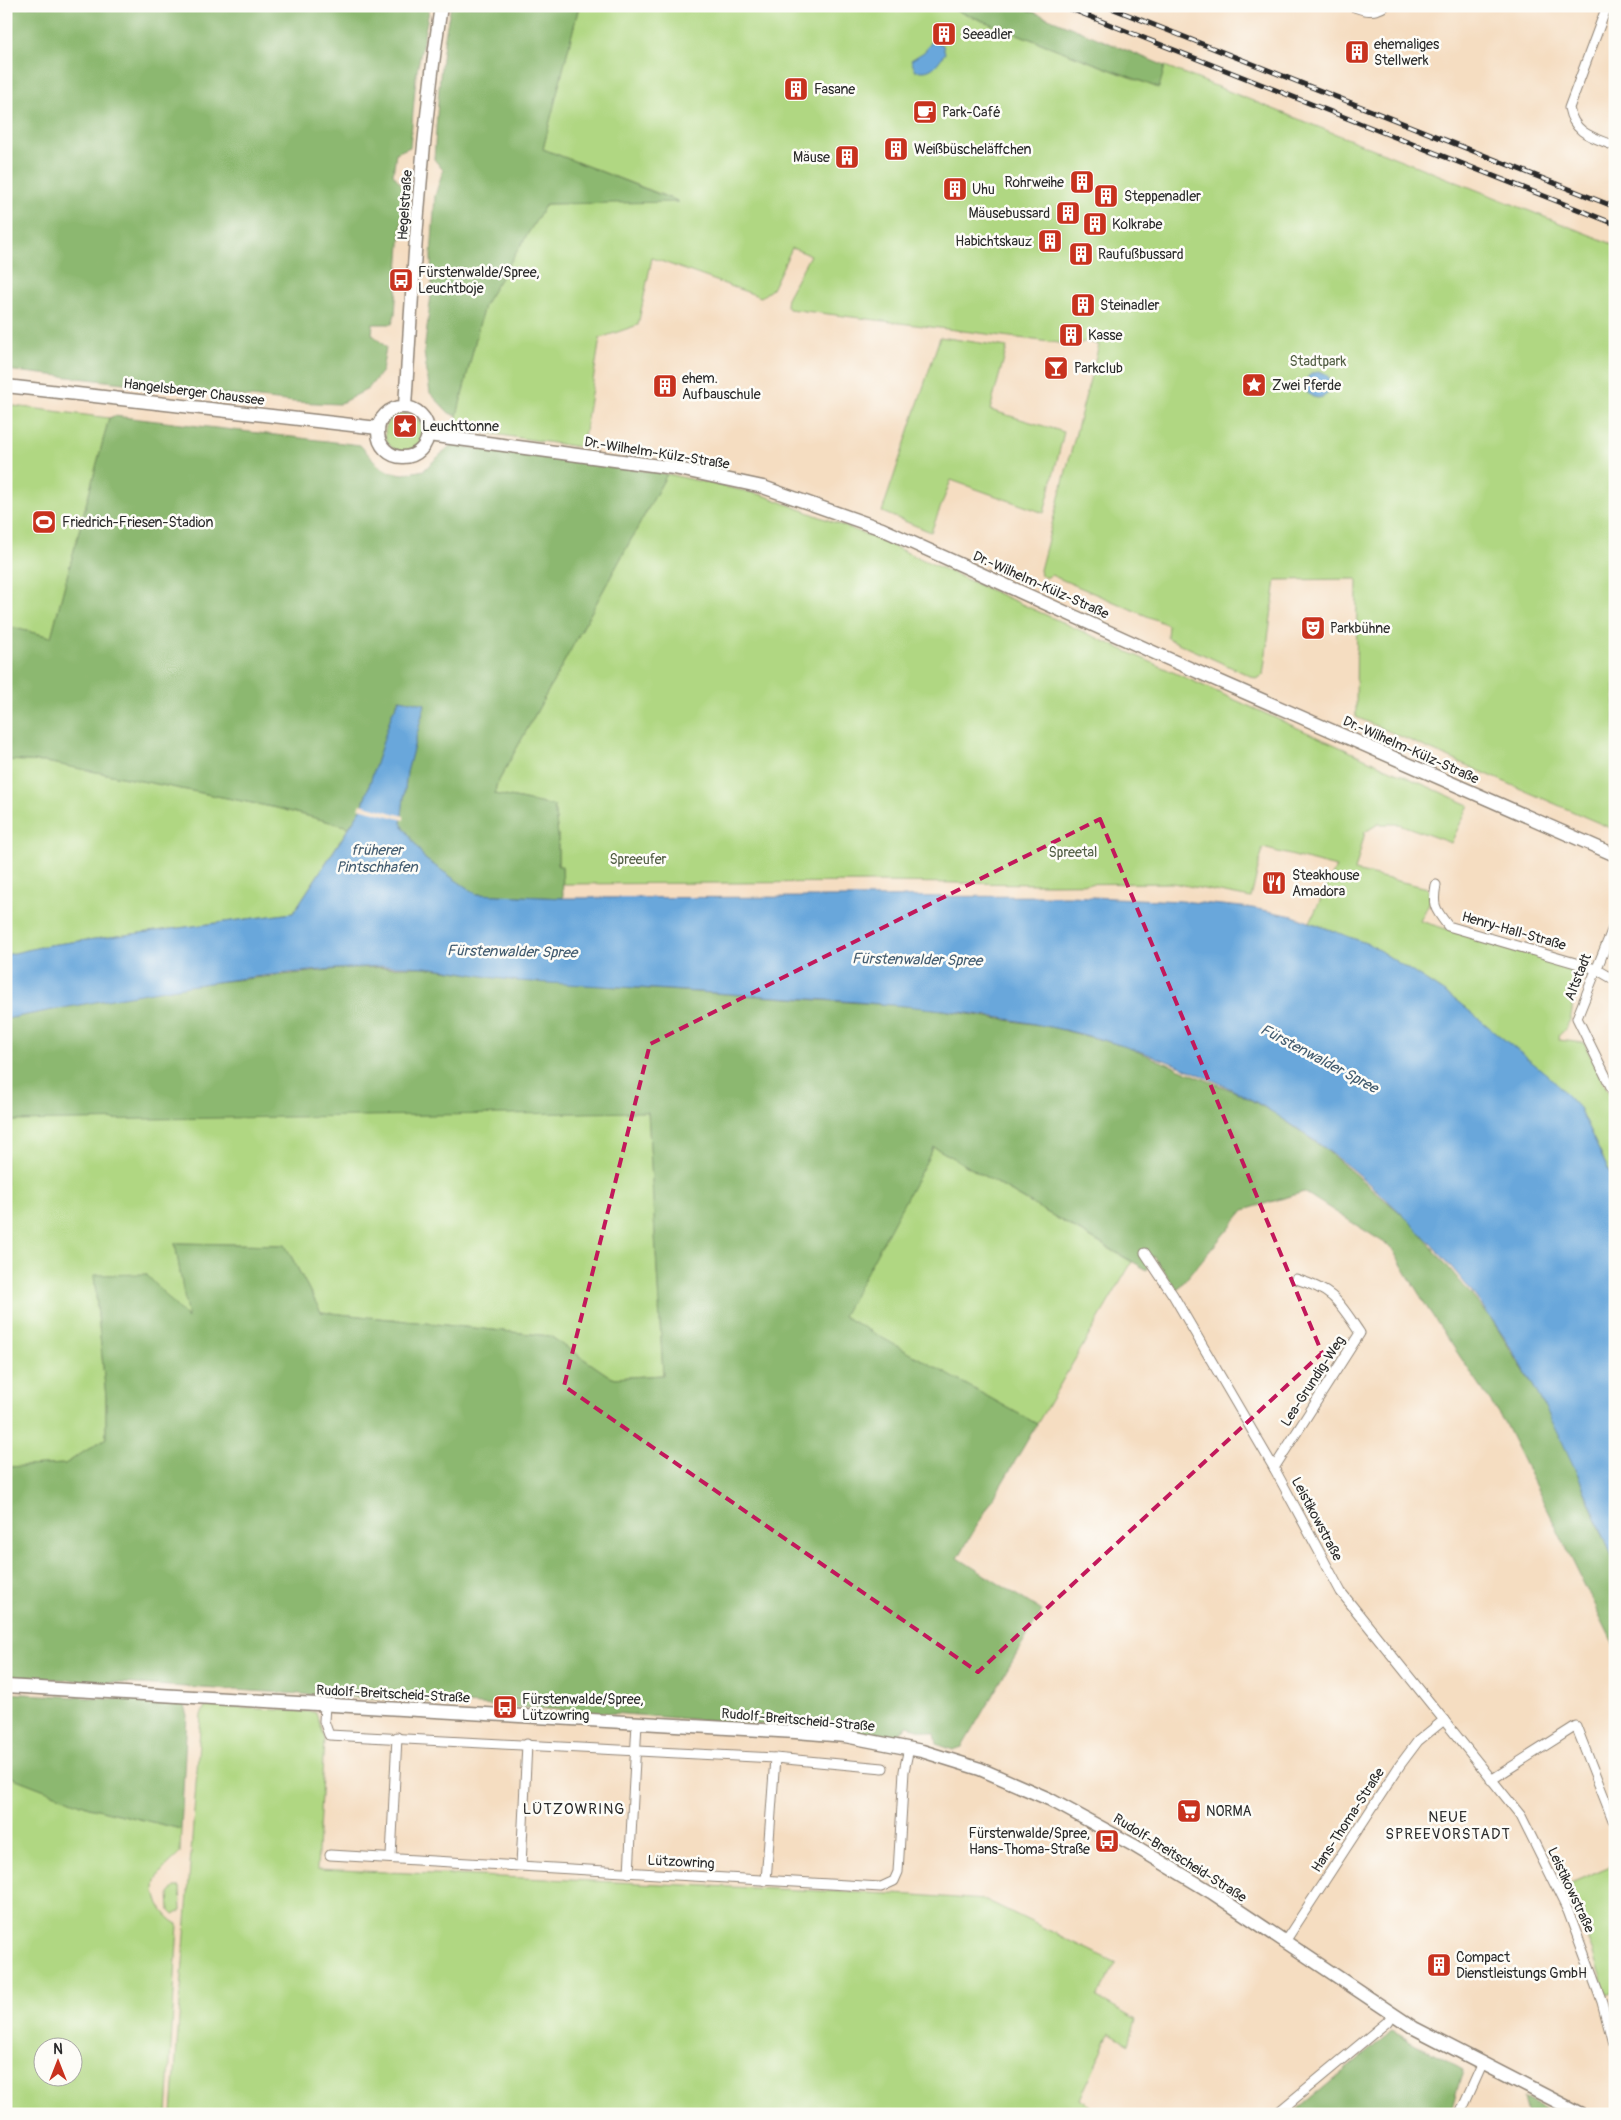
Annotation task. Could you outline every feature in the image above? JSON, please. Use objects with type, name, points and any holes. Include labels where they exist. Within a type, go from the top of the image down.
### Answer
[{"type":"main road","name":"Hegelstraße","points":[[404,407],[428,108],[441,6]]},
{"type":"main road","name":"Hangelsberger Chaussee","points":[[6,386],[378,428]]},
{"type":"main road","points":[[404,407],[421,415],[426,421],[428,435],[425,445],[419,452],[403,457],[395,456],[382,445],[378,428],[386,415],[392,410],[404,407]]},
{"type":"main road","name":"Dr.-Wilhelm-Külz-Straße","points":[[428,435],[674,468],[763,487],[882,530],[1110,633],[1615,855]]},
{"type":"main road","name":"Rudolf-Breitscheid-Straße","points":[[6,1686],[796,1732],[845,1736],[909,1748],[980,1769],[1060,1804],[1203,1888],[1392,2015],[1427,2036],[1581,2114]]},
{"type":"street","points":[[1352,6],[1368,11],[1375,11],[1385,6]]},
{"type":"street","points":[[1607,6],[1569,108],[1572,122],[1582,132],[1615,146]]},
{"type":"street","name":"Henry-Hall-Straße","points":[[1436,885],[1433,900],[1435,908],[1448,926],[1596,969],[1615,980]]},
{"type":"street","name":"Altstadt","points":[[1615,923],[1577,1018],[1615,1095]]},
{"type":"street","name":"Leistikowstraße","points":[[1145,1253],[1173,1295],[1274,1468],[1341,1592],[1521,1816],[1568,1911],[1602,2002],[1615,2051]]},
{"type":"street","name":"Lea-Grundig-Weg","points":[[1274,1468],[1360,1333],[1336,1299],[1319,1286],[1296,1279]]},
{"type":"street","points":[[325,1706],[324,1721],[329,1735],[397,1737],[775,1758],[883,1768]]},
{"type":"street","name":"Hans-Thoma-Straße","points":[[1284,1943],[1400,1765],[1418,1741],[1444,1720]]},
{"type":"street","points":[[629,1872],[637,1723]]},
{"type":"street","points":[[1491,1780],[1576,1726],[1614,1820]]},
{"type":"street","points":[[391,1857],[397,1737]]},
{"type":"street","points":[[521,1866],[527,1744]]},
{"type":"street","name":"Lützowring","points":[[330,1855],[391,1857],[877,1888],[894,1881],[898,1872],[901,1852],[904,1771],[909,1748]]},
{"type":"street","points":[[766,1881],[775,1758]]},
{"type":"street","points":[[1276,2114],[1387,2022],[1392,2015]]},
{"type":"street","points":[[1460,2114],[1483,2063]]},
{"type":"highlighted area","points":[[1100,819],[1322,1353],[978,1672],[564,1386],[650,1044]]},
{"type":"green space","points":[[6,6],[430,6],[416,76],[410,147],[396,153],[393,174],[404,188],[395,314],[392,324],[373,324],[372,334],[386,347],[382,371],[368,389],[339,404],[295,402],[6,370]]},
{"type":"green space","points":[[451,6],[579,6],[543,149],[679,202],[546,204],[484,305],[457,416],[449,413],[430,393],[424,352],[432,287],[431,257],[435,196],[443,170],[434,159],[438,101],[441,63]]},
{"type":"green space","name":"Stadtpark","points":[[579,6],[944,6],[1158,88],[1165,66],[1615,245],[1615,830],[1356,717],[1357,579],[1276,580],[1263,675],[1257,679],[1167,638],[1168,625],[1051,575],[1046,578],[1041,575],[1040,570],[1099,345],[1086,341],[1072,347],[1066,344],[789,309],[786,305],[787,298],[810,255],[792,248],[772,289],[761,297],[652,258],[638,325],[600,338],[584,437],[579,447],[454,428],[484,305],[546,204],[678,201],[543,149]]},
{"type":"green space","points":[[944,6],[1019,6],[1165,66],[1159,88]]},
{"type":"green space","points":[[940,337],[1007,347],[990,410],[1064,432],[1044,513],[951,480],[931,532],[882,512]]},
{"type":"green space","name":"Friedrich-Friesen-Stadion","points":[[6,405],[109,418],[51,637],[6,626]]},
{"type":"green space","points":[[404,414],[411,415],[417,420],[422,426],[422,440],[417,446],[411,451],[404,452],[397,451],[391,446],[386,440],[385,433],[386,426],[391,420],[397,415]]},
{"type":"green space","points":[[114,416],[360,445],[378,465],[389,472],[404,474],[424,470],[451,445],[667,474],[496,786],[495,794],[554,806],[558,835],[558,866],[562,866],[563,898],[476,894],[425,859],[401,823],[407,772],[425,704],[399,699],[392,713],[362,808],[349,827],[277,808],[46,762],[6,760],[6,626],[51,637],[109,418]]},
{"type":"green space","points":[[667,474],[763,495],[870,536],[1469,805],[1451,843],[1399,824],[1378,824],[1365,832],[1355,871],[1428,888],[1430,901],[1420,921],[1579,969],[1583,976],[1571,1000],[1570,1020],[1558,1036],[1559,1040],[1584,1043],[1615,1105],[1615,1184],[1579,1108],[1548,1076],[1457,1001],[1371,945],[1310,922],[1336,867],[1263,848],[1251,898],[1173,883],[563,884],[562,867],[558,866],[558,835],[554,806],[495,794],[496,786]]},
{"type":"green space","points":[[6,760],[46,762],[277,808],[349,827],[293,913],[49,945],[6,955]]},
{"type":"green space","points":[[423,967],[513,980],[922,1007],[1051,1027],[1124,1046],[1238,1093],[1276,1114],[1326,1150],[1411,1222],[1492,1320],[1535,1389],[1566,1447],[1615,1564],[1615,1647],[1504,1422],[1428,1309],[1391,1247],[1304,1192],[1244,1210],[1177,1290],[1153,1256],[1147,1270],[934,1147],[843,1316],[1037,1424],[958,1558],[1042,1611],[962,1747],[953,1750],[937,1744],[935,1734],[908,1726],[896,1735],[611,1713],[6,1676],[6,1467],[65,1464],[106,1438],[106,1397],[94,1275],[146,1274],[188,1319],[175,1243],[285,1245],[321,1312],[550,1336],[612,1378],[663,1375],[648,1112],[6,1121],[6,1019],[127,995],[207,983],[350,968]]},
{"type":"green space","points":[[648,1109],[663,1375],[612,1378],[550,1336],[321,1312],[285,1245],[175,1243],[189,1319],[94,1275],[106,1397],[106,1438],[65,1464],[6,1467],[6,1121]]},
{"type":"green space","points":[[934,1147],[1132,1262],[1037,1424],[842,1316]]},
{"type":"green space","points":[[6,1693],[183,1703],[187,1715],[181,1829],[89,1807],[6,1775]]},
{"type":"green space","points":[[205,1706],[316,1712],[324,1739],[317,1869],[913,1895],[986,1900],[1116,1963],[1097,1998],[1136,2020],[1129,2044],[1110,2033],[1080,2099],[1101,2114],[172,2114],[201,1715]]},
{"type":"green space","points":[[6,1775],[89,1807],[181,1829],[180,1853],[160,1874],[155,1890],[159,1904],[167,1916],[178,1924],[167,2114],[6,2114]]},
{"type":"green space","points":[[1615,1864],[1615,1993],[1607,1996],[1592,1950],[1566,1885]]},
{"type":"green space","points":[[175,1887],[180,1887],[181,1911],[174,1915],[170,1911],[169,1894]]},
{"type":"green space","points":[[1392,2031],[1463,2070],[1450,2114],[1292,2114]]},
{"type":"green space","points":[[1523,2097],[1558,2114],[1527,2114]]},
{"type":"water","points":[[933,40],[943,45],[945,53],[933,68],[925,71],[915,70],[911,60],[924,52]]},
{"type":"water","points":[[1318,372],[1327,376],[1331,385],[1327,394],[1318,398],[1309,394],[1305,385],[1309,376]]},
{"type":"water","points":[[400,699],[425,704],[407,772],[401,823],[425,859],[476,894],[563,898],[1069,896],[1181,901],[1252,908],[1293,916],[1371,945],[1457,1001],[1549,1076],[1579,1108],[1615,1184],[1615,1564],[1561,1439],[1512,1349],[1471,1291],[1422,1234],[1367,1182],[1338,1158],[1277,1115],[1226,1086],[1137,1050],[1078,1033],[960,1012],[869,1003],[518,981],[437,968],[406,966],[307,971],[220,981],[6,1019],[6,955],[49,945],[293,913],[362,808],[392,713]]},
{"type":"pier","points":[[361,804],[404,816],[404,820],[359,808]]},
{"type":"railway","points":[[1063,6],[1615,224]]},
{"type":"railway","points":[[1106,6],[1615,207]]},
{"type":"place","name":"Seeadler","points":[[944,34]]},
{"type":"place","name":"ehemaliges Stellwerk","points":[[1357,52]]},
{"type":"place","name":"Fasane","points":[[796,89]]},
{"type":"place","name":"Park-Café","points":[[925,112]]},
{"type":"place","name":"Weißbüscheläffchen","points":[[896,149]]},
{"type":"place","name":"Mäuse","points":[[847,157]]},
{"type":"place","name":"Rohrweihe","points":[[1082,182]]},
{"type":"place","name":"Uhu","points":[[955,189]]},
{"type":"place","name":"Steppenadler","points":[[1106,196]]},
{"type":"place","name":"Mäusebussard","points":[[1068,213]]},
{"type":"place","name":"Kolkrabe","points":[[1095,224]]},
{"type":"place","name":"Habichtskauz","points":[[1050,241]]},
{"type":"place","name":"Raufußbussard","points":[[1081,254]]},
{"type":"place","name":"Fürstenwalde/Spree, Leuchtboje","points":[[401,280]]},
{"type":"place","name":"Steinadler","points":[[1083,305]]},
{"type":"place","name":"Kasse","points":[[1071,335]]},
{"type":"place","name":"Parkclub","points":[[1056,368]]},
{"type":"place","name":"Zwei Pferde","points":[[1254,385]]},
{"type":"place","name":"ehem. Aufbauschule","points":[[665,386]]},
{"type":"place","name":"Leuchttonne","points":[[405,426]]},
{"type":"place","name":"Friedrich-Friesen-Stadion","points":[[44,522]]},
{"type":"place","name":"Parkbühne","points":[[1313,628]]},
{"type":"place","name":"Steakhouse Amadora","points":[[1274,883]]},
{"type":"place","name":"Fürstenwalde/Spree, Lützowring","points":[[505,1707]]},
{"type":"place","name":"NORMA","points":[[1189,1811]]},
{"type":"place","name":"Fürstenwalde/Spree, Hans-Thoma-Straße","points":[[1107,1841]]},
{"type":"place","name":"Compact Dienstleistungs GmbH","points":[[1439,1965]]},
{"type":"district","name":"LÜTZOWRING","points":[[574,1809]]},
{"type":"district","name":"NEUE SPREEVORSTADT","points":[[1448,1826]]},
{"type":"water label","name":"früherer Pintschhafen","points":[[377,858]]},
{"type":"water label","name":"Fürstenwalder Spree","points":[[512,952]]},
{"type":"water label","name":"Fürstenwalder Spree","points":[[917,960]]},
{"type":"water label","name":"Fürstenwalder Spree","points":[[1319,1059]]},
{"type":"park label","name":"Spreetal","points":[[1073,852]]},
{"type":"park label","name":"Spreeufer","points":[[638,859]]}]
